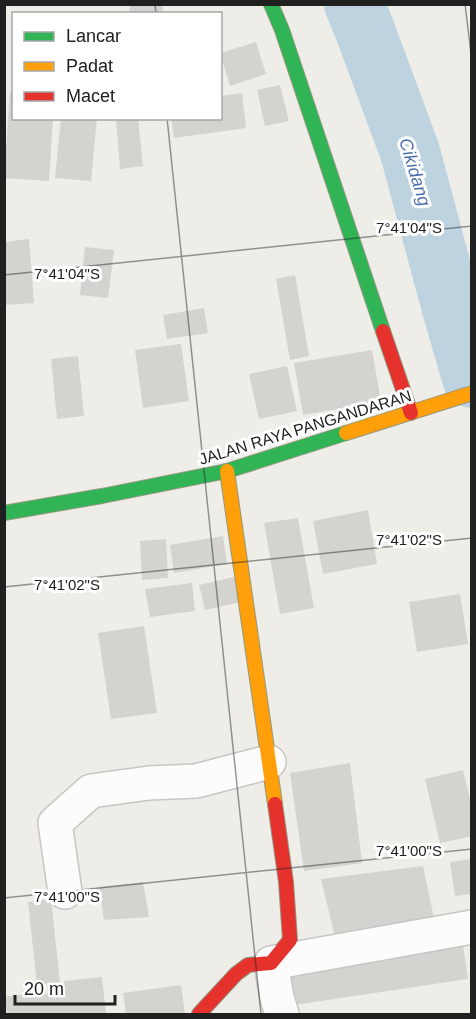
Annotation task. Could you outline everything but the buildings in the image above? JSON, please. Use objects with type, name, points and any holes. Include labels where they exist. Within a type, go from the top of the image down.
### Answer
[{"type":"main road","points":[[271,4],[282,30],[411,413]]},
{"type":"main road","name":"JALAN RAYA PANGANDARAN","points":[[4,513],[227,471],[471,393]]},
{"type":"main road","points":[[199,1014],[236,974],[248,965],[271,963],[290,940],[286,882],[227,471]]},
{"type":"street","points":[[65,892],[55,822],[91,791],[149,783],[196,781],[269,762]]},
{"type":"street","points":[[282,1014],[271,963],[471,927]]},
{"type":"waterway","name":"Cikidang","points":[[354,4],[410,152],[472,378]]},
{"type":"traffic: fast","points":[[271,4],[282,30],[383,331]]},
{"type":"traffic: fast","points":[[4,513],[227,471],[346,433]]},
{"type":"traffic: slow","points":[[346,433],[472,393]]},
{"type":"traffic: slow","points":[[227,471],[275,804]]},
{"type":"traffic: jam","points":[[383,331],[411,413]]},
{"type":"traffic: jam","points":[[199,1014],[236,974],[248,965],[271,963],[290,940],[286,882],[275,804]]}]
